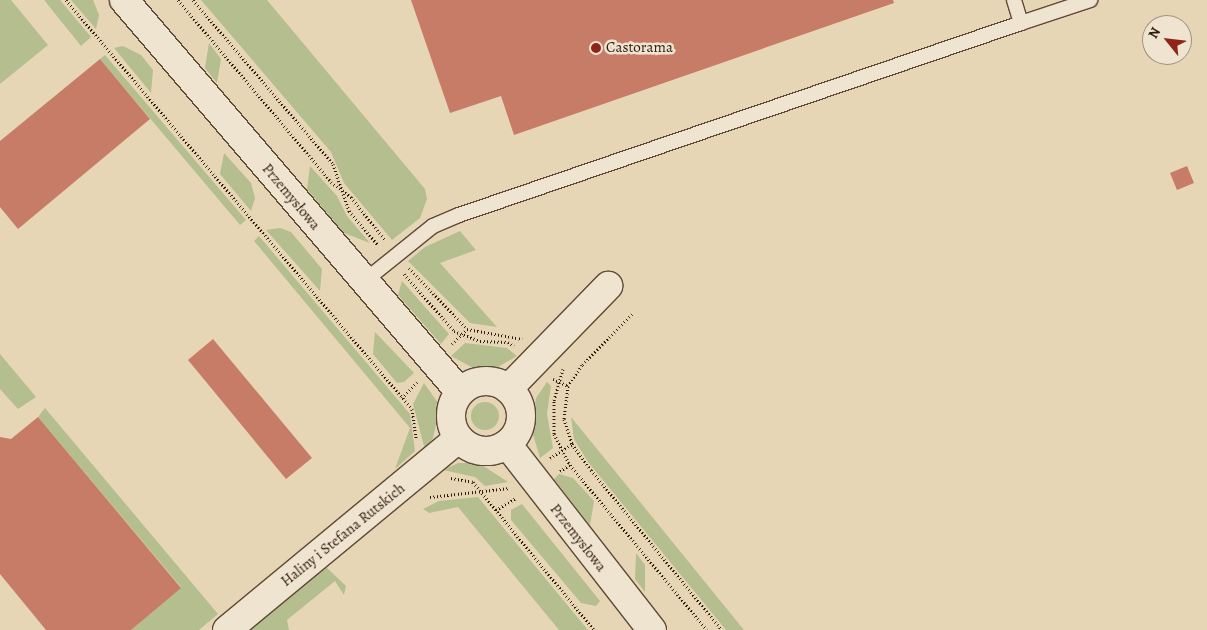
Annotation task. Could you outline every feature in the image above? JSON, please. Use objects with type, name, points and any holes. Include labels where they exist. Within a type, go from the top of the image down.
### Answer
[{"type":"street","name":"Przemysłowa","points":[[124,0],[362,282],[460,392]]},
{"type":"street","points":[[508,390],[608,286]]},
{"type":"street","points":[[483,381],[508,390],[516,399],[520,423],[507,444],[482,451],[459,438],[451,415],[460,392],[483,381]]},
{"type":"street","name":"Haliny i Stefana Rutskich","points":[[227,630],[429,465],[459,438]]},
{"type":"street","name":"Przemysłowa","points":[[507,444],[528,474],[652,630]]},
{"type":"lane","points":[[1014,0],[1022,23]]},
{"type":"lane","points":[[362,282],[433,226],[459,215],[1090,0]]},
{"type":"path","points":[[66,0],[412,409],[418,453],[439,476],[473,482],[594,630]]},
{"type":"path","points":[[178,0],[340,189],[454,331],[480,341],[508,342],[565,371],[554,401],[554,434],[570,465],[707,630]]},
{"type":"path","points":[[193,0],[333,164],[340,189],[350,211],[393,256],[467,329],[519,336],[561,383],[568,386]]},
{"type":"path","points":[[632,314],[582,365],[568,386],[564,419],[572,444],[722,630]]},
{"type":"path","points":[[423,502],[429,497],[512,487],[562,449],[572,444]]},
{"type":"green space","points":[[0,0],[11,0],[48,45],[0,84]]},
{"type":"green space","points":[[44,0],[60,0],[91,37],[81,46]]},
{"type":"green space","points":[[71,0],[93,0],[99,15],[96,29]]},
{"type":"green space","points":[[201,0],[267,0],[425,189],[427,199],[420,218],[392,240],[344,183],[331,152]]},
{"type":"green space","points":[[209,43],[221,59],[217,83],[205,68]]},
{"type":"green space","points":[[123,46],[141,55],[153,70],[151,93],[114,48]]},
{"type":"green space","points":[[105,55],[246,220],[240,225],[100,59]]},
{"type":"green space","points":[[224,153],[251,183],[255,198],[251,211],[220,174]]},
{"type":"green space","points":[[310,166],[337,196],[347,216],[370,243],[344,233],[307,189]]},
{"type":"green space","points":[[280,228],[291,232],[322,269],[320,291],[266,230]]},
{"type":"green space","points":[[460,231],[476,250],[440,263],[497,327],[470,323],[408,261],[425,247]]},
{"type":"green space","points":[[259,236],[410,414],[415,451],[395,469],[410,428],[254,241]]},
{"type":"green space","points":[[402,281],[449,334],[441,344],[398,295]]},
{"type":"green space","points":[[375,332],[414,373],[404,382],[397,383],[373,354]]},
{"type":"green space","points":[[465,343],[507,348],[517,356],[498,367],[475,369],[451,356]]},
{"type":"green space","points":[[0,354],[36,397],[18,409],[0,389]]},
{"type":"green space","points":[[547,382],[551,386],[547,414],[553,448],[540,458],[532,431],[536,398]]},
{"type":"green space","points":[[424,383],[438,403],[439,412],[433,438],[425,450],[413,404]]},
{"type":"green space","points":[[485,402],[495,406],[499,416],[495,426],[485,430],[475,426],[471,416],[475,406]]},
{"type":"green space","points":[[45,408],[218,614],[199,630],[131,630],[181,587],[38,417]]},
{"type":"green space","points":[[571,417],[744,630],[726,630],[588,462],[574,439]]},
{"type":"green space","points":[[458,463],[479,463],[508,482],[485,486],[475,477],[443,470]]},
{"type":"green space","points":[[559,474],[573,478],[594,501],[590,525],[554,479]]},
{"type":"green space","points":[[478,497],[588,630],[559,630],[458,507],[429,513],[423,509],[439,501]]},
{"type":"green space","points":[[522,504],[600,601],[596,606],[581,603],[511,520],[511,510]]},
{"type":"green space","points":[[636,553],[645,565],[645,592],[635,579]]},
{"type":"green space","points":[[326,567],[346,586],[344,595],[335,581],[287,620],[289,630],[250,630]]},
{"type":"building","name":"Castorama","points":[[411,0],[893,0],[894,3],[514,135],[501,96],[450,113]]},
{"type":"building","points":[[100,59],[150,119],[18,229],[0,207],[0,141]]},
{"type":"building","points":[[1187,166],[1194,183],[1177,190],[1170,173]]},
{"type":"building","points":[[213,339],[312,458],[286,479],[188,360]]},
{"type":"building","points":[[38,417],[181,588],[131,630],[46,630],[0,574],[0,437],[11,439]]},
{"type":"place","name":"Castorama","points":[[596,48]]}]
